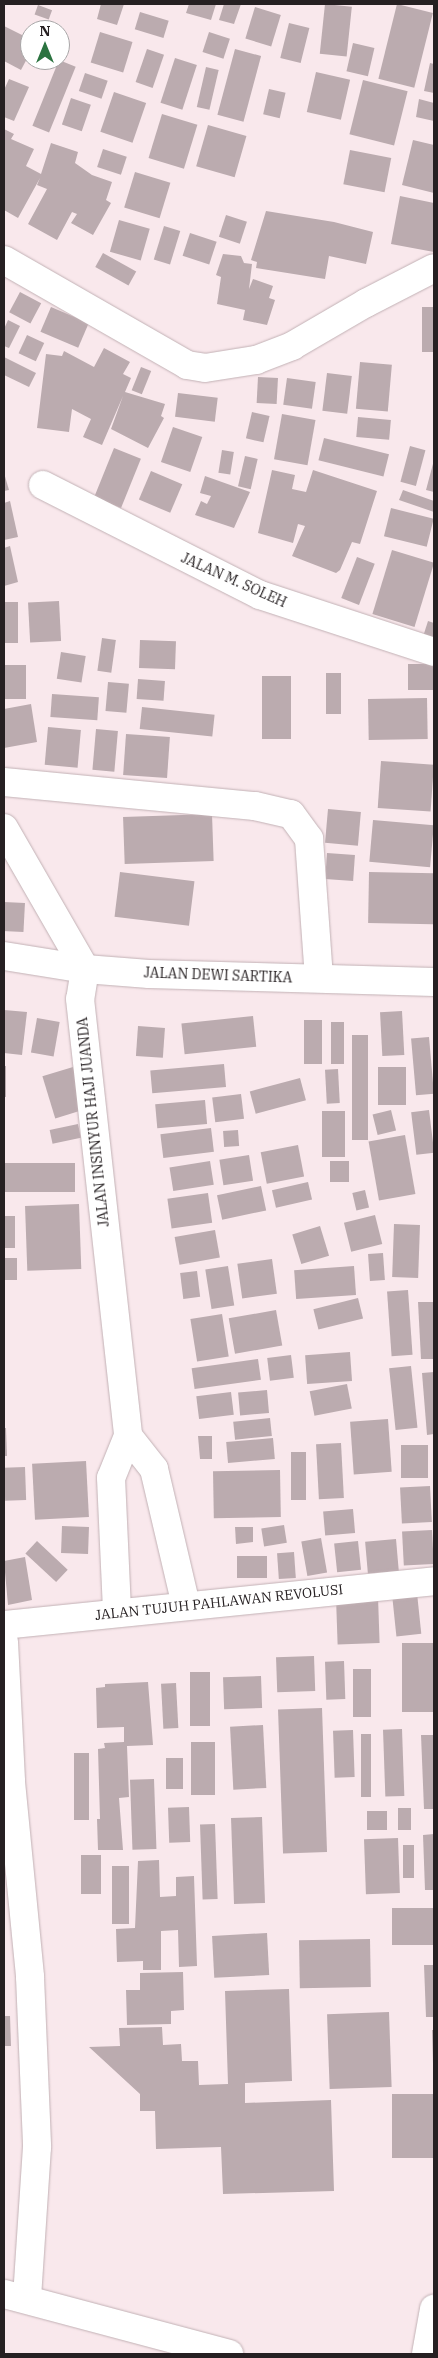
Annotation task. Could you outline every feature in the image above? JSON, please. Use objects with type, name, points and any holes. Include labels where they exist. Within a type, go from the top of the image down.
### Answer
[{"type":"street","points":[[4,260],[187,365],[205,368],[256,360],[292,346],[366,302],[434,268]]},
{"type":"street","name":"JALAN M. SOLEH","points":[[43,485],[260,595],[434,652]]},
{"type":"street","points":[[4,782],[255,806],[291,814],[310,839],[319,978]]},
{"type":"street","points":[[4,828],[85,968]]},
{"type":"street","name":"JALAN DEWI SARTIKA","points":[[4,956],[85,968],[149,974],[434,982]]},
{"type":"street","name":"JALAN INSINYUR HAJI JUANDA","points":[[85,968],[80,999],[128,1436],[111,1478],[117,1611]]},
{"type":"street","points":[[128,1436],[154,1469],[186,1605]]},
{"type":"street","name":"JALAN TUJUH PAHLAWAN REVOLUSI","points":[[4,1624],[117,1611],[434,1581]]},
{"type":"street","points":[[4,1642],[11,1782],[30,1977],[37,2147],[15,2296],[229,2354]]},
{"type":"street","points":[[426,2354],[434,2309]]},
{"type":"building","points":[[101,4],[124,4],[117,25],[97,19]]},
{"type":"building","points":[[189,4],[216,4],[211,20],[186,13]]},
{"type":"building","points":[[224,4],[241,4],[234,24],[219,20]]},
{"type":"building","points":[[325,4],[352,7],[347,57],[320,54]]},
{"type":"building","points":[[397,4],[433,13],[414,88],[378,79]]},
{"type":"building","points":[[38,5],[52,10],[49,20],[35,14]]},
{"type":"building","points":[[255,7],[281,15],[271,46],[245,39]]},
{"type":"building","points":[[140,12],[169,21],[163,38],[135,29]]},
{"type":"building","points":[[289,23],[309,28],[301,63],[280,58]]},
{"type":"building","points":[[4,26],[20,34],[20,69],[4,61]]},
{"type":"building","points":[[100,32],[133,42],[123,73],[91,63]]},
{"type":"building","points":[[209,32],[230,39],[223,59],[203,52]]},
{"type":"building","points":[[353,43],[374,48],[368,76],[346,71]]},
{"type":"building","points":[[147,49],[164,55],[153,88],[136,82]]},
{"type":"building","points":[[235,49],[261,56],[243,122],[217,115]]},
{"type":"building","points":[[175,58],[197,65],[182,110],[160,103]]},
{"type":"building","points":[[430,63],[434,64],[434,93],[424,91]]},
{"type":"building","points":[[70,64],[76,67],[49,133],[32,126],[55,70],[70,70]]},
{"type":"building","points":[[206,67],[219,70],[209,110],[197,107]]},
{"type":"building","points":[[316,72],[350,80],[341,120],[307,112]]},
{"type":"building","points":[[85,73],[108,81],[102,99],[79,91]]},
{"type":"building","points":[[9,79],[29,87],[14,121],[4,117],[4,90]]},
{"type":"building","points":[[363,80],[408,91],[394,145],[349,134]]},
{"type":"building","points":[[269,89],[286,93],[280,118],[263,114]]},
{"type":"building","points":[[114,92],[146,103],[132,143],[100,132]]},
{"type":"building","points":[[71,98],[91,105],[82,131],[62,124]]},
{"type":"building","points":[[419,99],[434,103],[434,121],[416,117]]},
{"type":"building","points":[[162,114],[197,125],[184,169],[149,158]]},
{"type":"building","points":[[208,125],[246,136],[235,177],[196,166]]},
{"type":"building","points":[[4,129],[14,134],[11,139],[34,149],[26,166],[41,174],[51,143],[78,152],[75,163],[92,175],[112,182],[106,200],[111,203],[93,235],[71,223],[77,214],[72,212],[57,240],[28,224],[47,189],[37,185],[40,178],[18,218],[4,210]]},
{"type":"building","points":[[413,140],[434,145],[434,193],[402,185]]},
{"type":"building","points":[[103,149],[127,157],[121,175],[97,167]]},
{"type":"building","points":[[350,150],[391,158],[385,192],[343,184]]},
{"type":"building","points":[[135,172],[170,183],[160,218],[124,207]]},
{"type":"building","points":[[400,196],[434,203],[434,252],[391,244]]},
{"type":"building","points":[[266,211],[334,222],[373,232],[366,264],[329,256],[325,279],[256,268],[257,262],[251,260]]},
{"type":"building","points":[[226,215],[247,222],[240,244],[219,237]]},
{"type":"building","points":[[119,220],[150,229],[141,261],[110,252]]},
{"type":"building","points":[[164,226],[180,231],[170,264],[154,259]]},
{"type":"building","points":[[190,233],[217,242],[209,264],[183,256]]},
{"type":"building","points":[[103,253],[136,271],[128,285],[95,267]]},
{"type":"building","points":[[223,254],[241,256],[244,263],[252,264],[249,289],[253,279],[273,286],[269,298],[275,300],[267,325],[243,320],[245,310],[217,304],[221,277],[216,275]]},
{"type":"building","points":[[20,292],[41,303],[30,324],[9,312]]},
{"type":"building","points":[[51,307],[89,323],[78,348],[40,332]]},
{"type":"building","points":[[422,307],[434,307],[434,352],[422,352]]},
{"type":"building","points":[[8,320],[20,326],[9,348],[4,346],[4,329]]},
{"type":"building","points":[[27,335],[44,343],[36,361],[19,353]]},
{"type":"building","points":[[104,348],[130,362],[123,374],[131,378],[125,392],[165,404],[161,416],[164,418],[148,448],[111,429],[123,396],[102,445],[83,437],[91,419],[72,409],[69,432],[37,428],[46,354],[62,356],[64,351],[94,367]]},
{"type":"building","points":[[4,357],[36,373],[29,387],[4,375]]},
{"type":"building","points":[[360,362],[392,365],[388,412],[356,409]]},
{"type":"building","points":[[141,367],[151,371],[142,394],[132,390]]},
{"type":"building","points":[[327,373],[352,376],[347,414],[322,411]]},
{"type":"building","points":[[258,377],[278,378],[277,404],[257,403]]},
{"type":"building","points":[[287,378],[316,382],[312,409],[283,405]]},
{"type":"building","points":[[178,393],[218,398],[215,422],[175,417]]},
{"type":"building","points":[[252,412],[270,416],[263,442],[246,438]]},
{"type":"building","points":[[282,414],[315,420],[307,465],[274,459]]},
{"type":"building","points":[[358,417],[391,420],[389,440],[356,437]]},
{"type":"building","points":[[173,427],[202,437],[190,472],[161,462]]},
{"type":"building","points":[[324,438],[389,454],[383,477],[318,460]]},
{"type":"building","points":[[410,446],[425,450],[416,486],[400,482]]},
{"type":"building","points":[[114,448],[141,459],[121,508],[94,497]]},
{"type":"building","points":[[222,450],[234,452],[230,475],[218,473]]},
{"type":"building","points":[[245,456],[258,459],[251,489],[238,486]]},
{"type":"building","points":[[434,460],[434,492],[426,490]]},
{"type":"building","points":[[272,470],[295,475],[292,489],[306,492],[313,470],[377,491],[360,544],[352,542],[340,570],[336,573],[292,556],[305,526],[298,524],[293,543],[258,533]]},
{"type":"building","points":[[151,471],[182,484],[170,513],[139,500]]},
{"type":"building","points":[[4,473],[9,490],[4,491]]},
{"type":"building","points":[[205,476],[250,492],[234,528],[195,515],[201,501],[207,504],[211,496],[200,493]]},
{"type":"building","points":[[403,490],[434,501],[434,512],[399,500]]},
{"type":"building","points":[[10,501],[18,537],[4,540],[4,503]]},
{"type":"building","points":[[391,508],[434,519],[427,547],[384,536]]},
{"type":"building","points":[[10,546],[18,582],[4,586],[4,548]]},
{"type":"building","points":[[392,550],[434,563],[414,627],[372,614]]},
{"type":"building","points":[[357,557],[375,564],[359,605],[341,598]]},
{"type":"building","points":[[59,601],[61,641],[30,643],[28,603]]},
{"type":"building","points":[[4,602],[18,602],[18,643],[4,643]]},
{"type":"building","points":[[428,621],[434,623],[434,648],[421,643]]},
{"type":"building","points":[[102,638],[116,640],[111,673],[97,671]]},
{"type":"building","points":[[140,640],[176,641],[175,669],[139,668]]},
{"type":"building","points":[[61,652],[86,656],[81,683],[57,679]]},
{"type":"building","points":[[408,664],[434,664],[434,690],[408,690]]},
{"type":"building","points":[[4,665],[26,665],[26,699],[4,699]]},
{"type":"building","points":[[326,673],[341,673],[341,714],[326,714]]},
{"type":"building","points":[[262,676],[291,676],[291,739],[262,739]]},
{"type":"building","points":[[138,679],[165,681],[164,701],[137,699]]},
{"type":"building","points":[[108,682],[129,684],[126,713],[105,711]]},
{"type":"building","points":[[52,694],[99,697],[97,720],[50,717]]},
{"type":"building","points":[[427,698],[428,739],[369,740],[368,699]]},
{"type":"building","points":[[31,704],[37,742],[4,748],[4,709]]},
{"type":"building","points":[[142,707],[215,715],[212,737],[140,729]]},
{"type":"building","points":[[48,727],[81,730],[78,768],[45,765]]},
{"type":"building","points":[[96,729],[118,731],[114,772],[92,770]]},
{"type":"building","points":[[126,734],[170,737],[167,778],[123,775]]},
{"type":"building","points":[[381,761],[434,765],[431,812],[378,808]]},
{"type":"building","points":[[328,809],[361,812],[358,846],[325,843]]},
{"type":"building","points":[[212,814],[214,861],[125,864],[123,817]]},
{"type":"building","points":[[373,820],[434,825],[430,867],[369,862]]},
{"type":"building","points":[[327,853],[355,855],[353,881],[325,879]]},
{"type":"building","points":[[120,872],[194,881],[189,926],[115,917]]},
{"type":"building","points":[[369,872],[434,873],[433,924],[368,923]]},
{"type":"building","points":[[4,902],[25,903],[23,932],[4,931]]},
{"type":"building","points":[[4,1010],[27,1012],[22,1055],[4,1053]]},
{"type":"building","points":[[402,1011],[404,1055],[382,1056],[380,1012]]},
{"type":"building","points":[[253,1016],[256,1047],[185,1054],[181,1024]]},
{"type":"building","points":[[37,1018],[60,1022],[54,1056],[31,1052]]},
{"type":"building","points":[[304,1020],[322,1020],[322,1064],[304,1064]]},
{"type":"building","points":[[331,1022],[344,1022],[344,1064],[331,1064]]},
{"type":"building","points":[[138,1026],[165,1028],[163,1058],[136,1056]]},
{"type":"building","points":[[352,1035],[368,1035],[368,1140],[352,1140]]},
{"type":"building","points":[[429,1037],[434,1094],[416,1095],[411,1039]]},
{"type":"building","points":[[224,1064],[226,1087],[152,1093],[150,1070]]},
{"type":"building","points":[[4,1066],[6,1066],[6,1097],[4,1097]]},
{"type":"building","points":[[73,1067],[86,1109],[55,1118],[42,1076]]},
{"type":"building","points":[[378,1067],[406,1067],[406,1105],[378,1105]]},
{"type":"building","points":[[338,1069],[340,1103],[327,1104],[325,1070]]},
{"type":"building","points":[[300,1078],[306,1100],[256,1114],[250,1091]]},
{"type":"building","points":[[241,1094],[244,1119],[215,1122],[212,1098]]},
{"type":"building","points":[[205,1100],[207,1124],[157,1128],[155,1104]]},
{"type":"building","points":[[391,1110],[396,1130],[378,1135],[373,1115]]},
{"type":"building","points":[[429,1110],[434,1153],[416,1155],[411,1112]]},
{"type":"building","points":[[322,1111],[345,1111],[345,1157],[322,1157]]},
{"type":"building","points":[[78,1124],[81,1138],[53,1144],[50,1130]]},
{"type":"building","points":[[211,1128],[214,1152],[163,1158],[160,1134]]},
{"type":"building","points":[[238,1130],[239,1146],[224,1147],[223,1131]]},
{"type":"building","points":[[405,1135],[415,1194],[379,1201],[369,1141]]},
{"type":"building","points":[[298,1145],[304,1176],[267,1184],[261,1152]]},
{"type":"building","points":[[249,1155],[253,1181],[223,1185],[219,1160]]},
{"type":"building","points":[[210,1161],[214,1185],[173,1191],[170,1167]]},
{"type":"building","points":[[330,1161],[349,1161],[349,1182],[330,1182]]},
{"type":"building","points":[[4,1163],[75,1163],[75,1192],[4,1192]]},
{"type":"building","points":[[308,1182],[312,1200],[276,1208],[272,1190]]},
{"type":"building","points":[[261,1186],[266,1210],[222,1220],[217,1195]]},
{"type":"building","points":[[365,1190],[369,1208],[356,1210],[352,1193]]},
{"type":"building","points":[[208,1193],[212,1223],[172,1228],[167,1199]]},
{"type":"building","points":[[79,1204],[81,1269],[27,1271],[25,1206]]},
{"type":"building","points":[[375,1215],[382,1244],[351,1252],[344,1223]]},
{"type":"building","points":[[4,1216],[15,1216],[15,1248],[4,1248]]},
{"type":"building","points":[[394,1224],[420,1225],[418,1278],[392,1277]]},
{"type":"building","points":[[320,1226],[329,1256],[301,1264],[292,1234]]},
{"type":"building","points":[[215,1230],[220,1258],[179,1265],[175,1237]]},
{"type":"building","points":[[383,1253],[385,1280],[370,1281],[368,1254]]},
{"type":"building","points":[[4,1258],[17,1258],[17,1280],[4,1280]]},
{"type":"building","points":[[272,1259],[277,1294],[242,1299],[237,1264]]},
{"type":"building","points":[[228,1266],[234,1306],[212,1309],[205,1270]]},
{"type":"building","points":[[354,1266],[356,1295],[296,1299],[294,1270]]},
{"type":"building","points":[[197,1271],[200,1297],[183,1299],[180,1273]]},
{"type":"building","points":[[408,1290],[413,1355],[392,1356],[387,1291]]},
{"type":"building","points":[[358,1298],[363,1318],[318,1330],[313,1309]]},
{"type":"building","points":[[418,1302],[434,1302],[434,1359],[421,1359]]},
{"type":"building","points":[[276,1310],[282,1345],[235,1354],[229,1318]]},
{"type":"building","points":[[222,1314],[229,1356],[197,1361],[190,1319]]},
{"type":"building","points":[[350,1352],[352,1381],[307,1384],[305,1355]]},
{"type":"building","points":[[291,1355],[294,1378],[270,1381],[267,1358]]},
{"type":"building","points":[[258,1359],[261,1380],[195,1389],[192,1368]]},
{"type":"building","points":[[411,1366],[417,1428],[396,1430],[389,1368]]},
{"type":"building","points":[[434,1372],[434,1434],[427,1435],[422,1373]]},
{"type":"building","points":[[347,1384],[352,1409],[314,1416],[310,1391]]},
{"type":"building","points":[[267,1390],[269,1413],[240,1415],[238,1393]]},
{"type":"building","points":[[231,1392],[234,1415],[199,1419],[196,1396]]},
{"type":"building","points":[[270,1418],[272,1436],[235,1440],[233,1422]]},
{"type":"building","points":[[388,1419],[392,1472],[354,1475],[350,1422]]},
{"type":"building","points":[[4,1428],[6,1428],[7,1456],[4,1456]]},
{"type":"building","points":[[198,1436],[212,1436],[212,1459],[200,1459]]},
{"type":"building","points":[[273,1438],[275,1459],[228,1463],[226,1442]]},
{"type":"building","points":[[341,1443],[344,1498],[319,1499],[316,1444]]},
{"type":"building","points":[[401,1445],[428,1445],[428,1478],[401,1478]]},
{"type":"building","points":[[291,1452],[306,1452],[306,1500],[291,1500]]},
{"type":"building","points":[[86,1461],[89,1517],[35,1520],[32,1464]]},
{"type":"building","points":[[25,1467],[26,1500],[5,1501],[4,1468]]},
{"type":"building","points":[[280,1470],[281,1517],[214,1518],[213,1471]]},
{"type":"building","points":[[430,1486],[432,1522],[402,1524],[400,1488]]},
{"type":"building","points":[[353,1509],[355,1533],[325,1536],[323,1512]]},
{"type":"building","points":[[284,1525],[287,1543],[264,1546],[261,1529]]},
{"type":"building","points":[[62,1526],[89,1527],[88,1554],[61,1553]]},
{"type":"building","points":[[235,1527],[253,1527],[253,1542],[236,1544]]},
{"type":"building","points":[[432,1530],[434,1564],[404,1566],[402,1532]]},
{"type":"building","points":[[321,1538],[327,1572],[307,1576],[301,1541]]},
{"type":"building","points":[[396,1539],[399,1571],[368,1574],[365,1542]]},
{"type":"building","points":[[37,1541],[68,1570],[56,1582],[25,1553]]},
{"type":"building","points":[[358,1541],[361,1570],[337,1572],[334,1544]]},
{"type":"building","points":[[294,1552],[296,1578],[279,1579],[277,1553]]},
{"type":"building","points":[[237,1556],[267,1556],[267,1578],[237,1578]]},
{"type":"building","points":[[25,1557],[32,1600],[8,1605],[4,1561]]},
{"type":"building","points":[[417,1593],[421,1634],[396,1636],[392,1596]]},
{"type":"building","points":[[378,1597],[380,1643],[338,1644],[336,1598]]},
{"type":"building","points":[[402,1643],[434,1643],[434,1712],[402,1712]]},
{"type":"building","points":[[314,1656],[315,1691],[277,1692],[276,1657]]},
{"type":"building","points":[[344,1661],[345,1699],[326,1700],[325,1662]]},
{"type":"building","points":[[353,1669],[371,1669],[371,1717],[353,1717]]},
{"type":"building","points":[[190,1672],[210,1672],[210,1726],[190,1726]]},
{"type":"building","points":[[261,1676],[262,1708],[224,1709],[223,1677]]},
{"type":"building","points":[[148,1682],[153,1745],[127,1746],[129,1797],[119,1798],[123,1850],[98,1850],[97,1819],[100,1819],[98,1749],[105,1748],[104,1743],[124,1742],[124,1727],[97,1728],[96,1688],[105,1687],[105,1684]]},
{"type":"building","points":[[176,1683],[178,1728],[163,1729],[161,1684]]},
{"type":"building","points":[[322,1708],[327,1852],[283,1853],[278,1710]]},
{"type":"building","points":[[263,1725],[266,1788],[233,1790],[230,1727]]},
{"type":"building","points":[[402,1729],[404,1796],[385,1797],[383,1730]]},
{"type":"building","points":[[353,1730],[355,1777],[335,1778],[333,1731]]},
{"type":"building","points":[[361,1734],[371,1734],[371,1797],[361,1797]]},
{"type":"building","points":[[421,1735],[434,1735],[434,1809],[424,1809]]},
{"type":"building","points":[[191,1742],[215,1742],[215,1795],[191,1795]]},
{"type":"building","points":[[74,1753],[89,1753],[89,1820],[74,1820]]},
{"type":"building","points":[[166,1758],[183,1758],[183,1789],[166,1789]]},
{"type":"building","points":[[154,1779],[156,1849],[132,1850],[130,1780]]},
{"type":"building","points":[[189,1807],[190,1842],[169,1843],[168,1808]]},
{"type":"building","points":[[398,1808],[411,1808],[411,1830],[398,1830]]},
{"type":"building","points":[[367,1811],[387,1811],[387,1830],[367,1830]]},
{"type":"building","points":[[262,1817],[265,1903],[234,1904],[231,1818]]},
{"type":"building","points":[[215,1824],[218,1899],[203,1899],[200,1825]]},
{"type":"building","points":[[434,1834],[434,1890],[425,1890],[423,1835]]},
{"type":"building","points":[[398,1838],[400,1893],[366,1894],[364,1839]]},
{"type":"building","points":[[403,1845],[414,1845],[414,1878],[403,1878]]},
{"type":"building","points":[[81,1855],[101,1855],[101,1894],[81,1894]]},
{"type":"building","points":[[159,1860],[160,1897],[176,1896],[176,1877],[194,1876],[197,1966],[179,1967],[178,1930],[161,1931],[161,1970],[143,1970],[143,1961],[117,1962],[116,1929],[135,1928],[138,1861]]},
{"type":"building","points":[[112,1866],[129,1866],[129,1924],[112,1924]]},
{"type":"building","points":[[392,1908],[434,1908],[434,1945],[392,1945]]},
{"type":"building","points":[[267,1933],[269,1975],[214,1978],[212,1936]]},
{"type":"building","points":[[370,1939],[371,1987],[300,1988],[299,1940]]},
{"type":"building","points":[[424,1965],[434,1965],[434,2017],[426,2017]]},
{"type":"building","points":[[183,1972],[184,2010],[171,2011],[171,2024],[127,2025],[126,1990],[140,1990],[140,1973]]},
{"type":"building","points":[[289,1989],[292,2081],[245,2083],[245,2103],[331,2100],[334,2191],[223,2194],[221,2147],[156,2149],[155,2111],[140,2111],[140,2094],[89,2047],[120,2046],[119,2028],[162,2027],[163,2045],[181,2044],[182,2061],[198,2061],[199,2085],[228,2084],[225,1991]]},
{"type":"building","points":[[389,2012],[392,2087],[330,2089],[327,2014]]},
{"type":"building","points":[[4,2016],[10,2016],[11,2046],[4,2046]]},
{"type":"building","points":[[432,2030],[434,2030],[434,2063],[433,2063]]},
{"type":"building","points":[[392,2094],[434,2094],[434,2158],[392,2158]]}]
